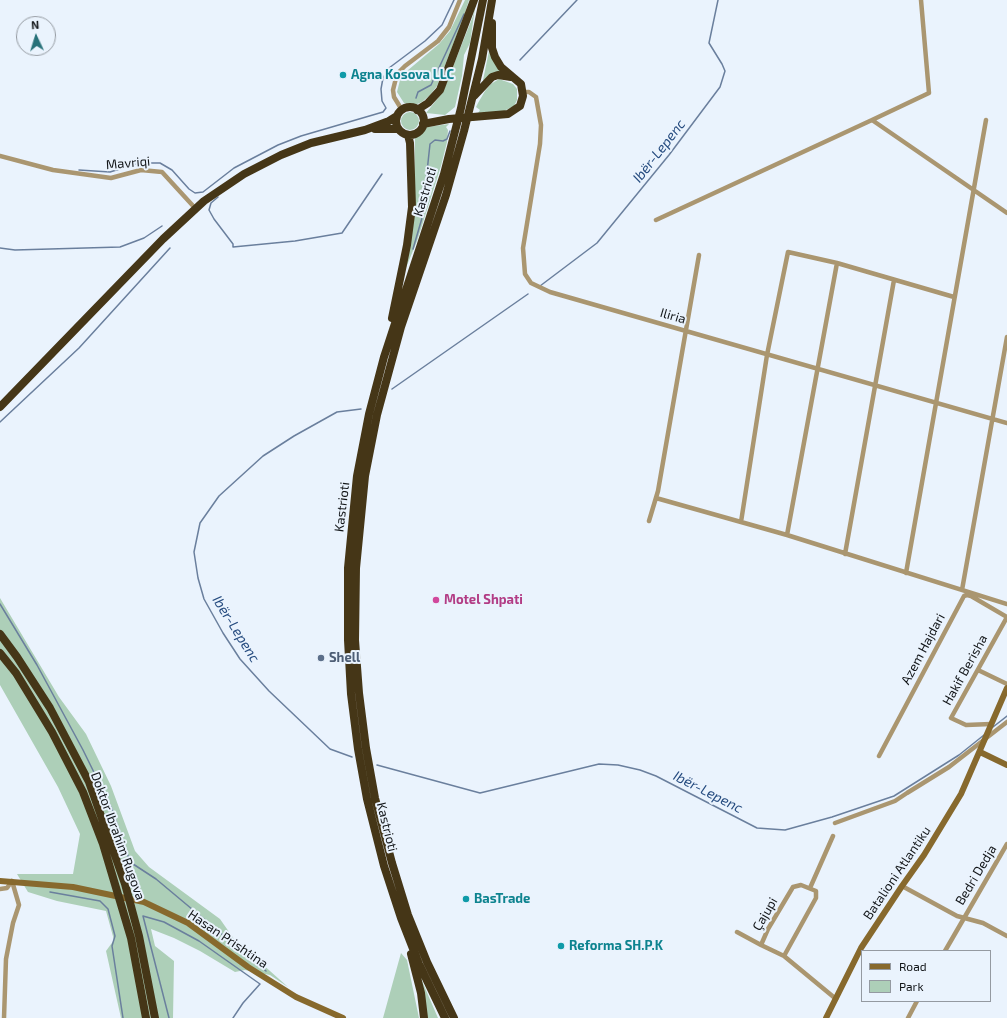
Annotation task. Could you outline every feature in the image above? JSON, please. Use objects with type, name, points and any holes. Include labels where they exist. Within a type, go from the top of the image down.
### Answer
[{"type":"highway","points":[[420,112],[440,90],[474,0]]},
{"type":"highway","name":"Kastrioti","points":[[446,1003],[408,915],[392,863],[375,798],[366,748],[359,693],[355,640],[355,583],[363,491],[378,409],[401,327],[446,195],[460,130],[461,108],[483,0]]},
{"type":"highway","points":[[423,124],[448,119],[508,114],[520,106],[523,92],[517,80],[502,67],[495,57],[492,48],[493,0]]},
{"type":"highway","name":"Kastrioti","points":[[445,1018],[419,964],[401,918],[382,859],[362,775],[351,694],[348,640],[350,544],[357,476],[369,414],[384,357],[438,194],[460,130],[470,110],[493,0]]},
{"type":"highway","points":[[473,97],[492,77],[506,76],[517,80]]},
{"type":"highway","points":[[0,407],[195,208],[244,174],[275,157],[311,143],[365,130],[389,121],[410,108],[448,119]]},
{"type":"highway","points":[[408,135],[419,131],[423,124],[420,112]]},
{"type":"highway","points":[[398,129],[396,125],[400,113]]},
{"type":"highway","points":[[365,130],[398,129],[408,135],[410,142],[412,192],[410,220],[401,279],[384,357]]},
{"type":"highway","name":"Doktor Ibrahim Rugova","points":[[0,634],[17,657],[50,708],[89,782],[125,884],[139,936],[155,1018]]},
{"type":"highway","name":"Doktor Ibrahim Rugova","points":[[0,653],[16,673],[52,732],[83,792],[103,844],[131,938],[146,1018]]},
{"type":"highway","points":[[401,918],[421,993],[424,1018]]},
{"type":"highway","points":[[446,1003],[454,1018]]},
{"type":"highway","points":[[446,1003],[458,1018]]},
{"type":"street","points":[[400,113],[393,90],[397,74],[405,66],[438,41],[449,28],[460,0]]},
{"type":"street","points":[[656,220],[929,93],[920,0]]},
{"type":"street","name":"Iliria","points":[[523,92],[530,92],[536,97],[542,135],[524,239],[523,255],[527,279],[535,286],[550,292],[767,355],[1007,423]]},
{"type":"street","points":[[872,120],[1007,214]]},
{"type":"street","points":[[906,573],[986,120]]},
{"type":"street","name":"Mavriqi","points":[[0,156],[53,170],[111,178],[141,170],[162,172],[195,208]]},
{"type":"street","points":[[741,522],[767,355],[788,252],[837,263],[954,297]]},
{"type":"street","points":[[649,521],[656,498],[699,255]]},
{"type":"street","points":[[787,535],[837,263]]},
{"type":"street","points":[[845,554],[874,385],[894,280]]},
{"type":"street","points":[[962,590],[1007,337]]},
{"type":"street","points":[[656,498],[787,535],[1007,604]]},
{"type":"street","name":"Azem Hajdari","points":[[878,756],[964,596],[971,596],[1007,617]]},
{"type":"street","name":"Hakif Berisha","points":[[991,724],[966,725],[951,718],[1007,617]]},
{"type":"street","points":[[978,670],[1007,684]]},
{"type":"street","name":"Batalioni Atlantiku","points":[[826,1018],[861,948],[902,886],[924,856],[961,794],[1007,688]]},
{"type":"street","points":[[985,737],[1007,722]]},
{"type":"street","name":"Batalioni Atlantiku","points":[[835,823],[895,801],[949,767],[985,737]]},
{"type":"street","points":[[980,752],[1007,766]]},
{"type":"street","points":[[810,888],[833,836]]},
{"type":"street","name":"Bedri Dedja","points":[[946,950],[1007,844]]},
{"type":"street","points":[[784,956],[814,904],[816,891],[814,879]]},
{"type":"street","name":"Hasan Prishtina","points":[[0,881],[73,886],[144,902],[188,923],[248,967],[296,997],[343,1018]]},
{"type":"street","points":[[0,889],[7,888],[12,881]]},
{"type":"street","points":[[4,1018],[6,959],[13,923],[19,905],[12,881]]},
{"type":"street","name":"Çajupi","points":[[816,891],[798,885],[793,887],[768,929],[761,945],[784,956],[836,999]]},
{"type":"street","points":[[902,886],[963,918],[983,923],[1007,936]]},
{"type":"street","points":[[737,932],[761,945]]},
{"type":"street","points":[[908,1018],[916,1002]]},
{"type":"green space","points":[[465,0],[469,0],[464,16],[437,86],[422,102],[415,105],[404,103],[397,92],[401,76],[439,44],[450,31]]},
{"type":"green space","points":[[476,1],[470,43],[464,55],[462,76],[455,107],[445,115],[426,113],[443,92],[473,16]]},
{"type":"green space","points":[[489,51],[501,71],[484,81],[483,80]]},
{"type":"green space","points":[[499,79],[513,84],[517,89],[517,100],[514,106],[502,112],[478,113],[480,110],[476,107],[485,91],[491,84]]},
{"type":"green space","points":[[410,112],[416,115],[419,121],[416,127],[410,130],[404,127],[401,121],[404,115]]},
{"type":"green space","points":[[449,124],[446,127],[448,130],[447,142],[441,166],[417,241],[403,275],[414,204],[415,138],[427,127]]},
{"type":"green space","points":[[0,598],[59,697],[86,734],[111,786],[135,851],[149,867],[220,919],[234,939],[288,987],[270,975],[245,970],[235,972],[200,951],[174,938],[151,929],[155,946],[174,961],[173,1018],[121,1018],[106,951],[114,940],[106,911],[57,901],[28,892],[17,874],[73,874],[80,834],[58,787],[0,685]]},
{"type":"green space","points":[[401,953],[407,960],[419,1018],[383,1018]]},
{"type":"green space","points":[[419,974],[438,1018],[425,1018]]},
{"type":"waterway","points":[[79,170],[110,172],[139,163],[160,163],[172,170],[189,189],[195,193],[203,192],[234,168],[278,145],[301,136],[383,112],[386,108],[382,101],[381,89],[383,78],[389,68],[425,41],[442,25],[454,0]]},
{"type":"waterway","points":[[520,60],[577,0]]},
{"type":"waterway","name":"Ibër-Lepenc","points":[[540,286],[597,243],[669,155],[720,87],[725,71],[709,43],[718,0]]},
{"type":"waterway","points":[[416,98],[418,92],[431,85],[464,14]]},
{"type":"waterway","points":[[413,249],[422,218],[430,144],[435,140],[443,141],[447,139],[450,131]]},
{"type":"waterway","points":[[218,197],[211,203],[209,210],[233,244],[233,247],[295,241],[342,233],[382,174]]},
{"type":"waterway","points":[[0,248],[15,250],[120,247],[144,238],[162,226]]},
{"type":"waterway","points":[[0,422],[79,348],[170,248]]},
{"type":"waterway","name":"Ibër-Lepenc","points":[[392,389],[528,294]]},
{"type":"waterway","name":"Ibër-Lepenc","points":[[352,757],[330,749],[269,691],[240,659],[223,633],[204,599],[198,578],[194,552],[200,523],[219,496],[263,456],[294,436],[337,412],[361,409]]},
{"type":"waterway","points":[[0,604],[37,665],[83,750],[112,809],[130,862],[156,879],[266,971]]},
{"type":"waterway","name":"Ibër-Lepenc","points":[[993,727],[1007,716]]},
{"type":"waterway","name":"Ibër-Lepenc","points":[[377,765],[480,793],[599,764],[618,765],[640,770],[656,776],[757,828],[785,830],[832,817],[894,796],[959,755],[984,735]]},
{"type":"waterway","points":[[50,892],[100,901],[108,909],[115,936],[112,946],[123,1018]]},
{"type":"waterway","points":[[169,1018],[143,916],[164,922],[199,941],[260,984],[243,1003],[233,1018]]},
{"type":"place","name":"Agna Kosova LLC","points":[[343,75]]},
{"type":"place","name":"Motel Shpati","points":[[436,600]]},
{"type":"place","name":"Shell","points":[[321,658]]},
{"type":"place","name":"BasTrade","points":[[466,899]]},
{"type":"place","name":"Reforma SH.P.K","points":[[561,946]]}]
